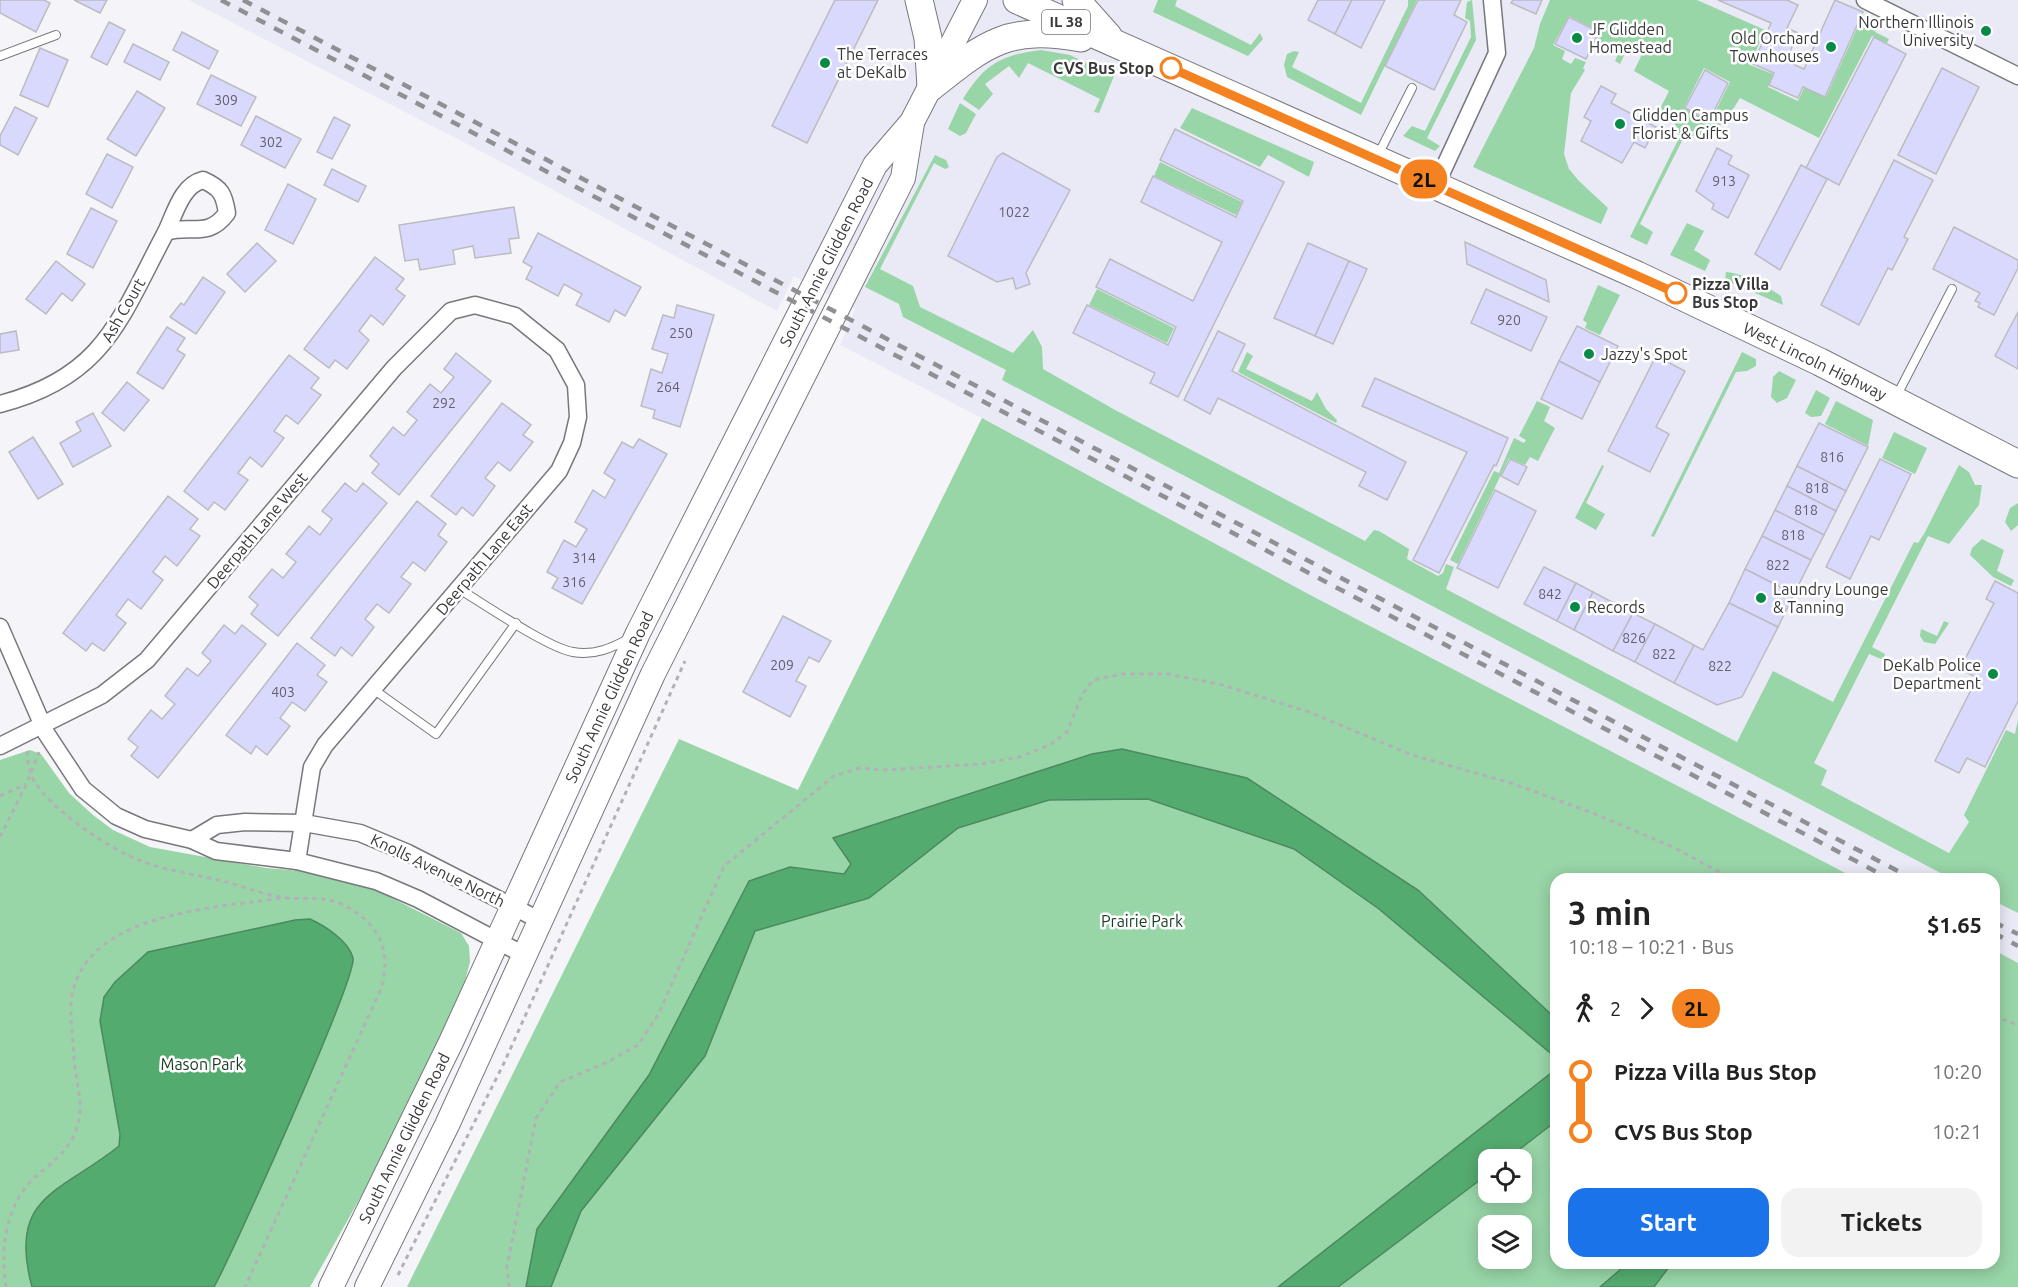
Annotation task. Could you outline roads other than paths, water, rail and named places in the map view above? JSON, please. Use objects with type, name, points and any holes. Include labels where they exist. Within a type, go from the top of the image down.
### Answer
[{"type":"main road","points":[[919,0],[928,38],[931,87]]},
{"type":"main road","name":"South Annie Glidden Road","points":[[331,1287],[451,1042],[496,939],[638,633],[875,165],[912,122],[975,0]]},
{"type":"main road","name":"West Lincoln Highway","points":[[1017,0],[1637,275],[1894,400],[2018,464]]},
{"type":"main road","points":[[1076,0],[1115,44]]},
{"type":"main road","points":[[931,87],[978,50],[1012,35],[1059,34],[1115,44]]},
{"type":"main road","name":"South Annie Glidden Road","points":[[367,1287],[443,1134],[653,674],[903,178],[912,122]]},
{"type":"street","points":[[1436,185],[1497,54],[1492,0]]},
{"type":"street","points":[[1865,0],[2018,76]]},
{"type":"street","name":"Ash Court","points":[[0,404],[41,392],[66,378],[91,358],[121,317],[166,232]]},
{"type":"street","name":"Deerpath Lane East","points":[[297,861],[312,767],[325,745],[559,471],[572,443],[578,417],[576,385],[557,350],[515,316],[476,305],[451,311]]},
{"type":"street","name":"Deerpath Lane West","points":[[0,746],[24,735],[45,730],[102,695],[147,660],[394,368],[451,311]]},
{"type":"street","points":[[0,627],[45,730],[83,789],[102,806],[144,830],[192,840],[216,850],[297,861],[392,887],[526,956]]},
{"type":"street","name":"Knolls Avenue North","points":[[192,840],[217,825],[245,822],[304,823],[344,829],[383,841],[542,921]]},
{"type":"lane","points":[[0,56],[56,35]]},
{"type":"lane","points":[[1376,158],[1412,88]]},
{"type":"lane","points":[[1894,400],[1952,289]]},
{"type":"lane","points":[[459,589],[564,651],[576,653],[611,648],[638,633]]},
{"type":"lane","points":[[373,690],[436,734],[516,623]]},
{"type":"railway","points":[[221,0],[1879,873]]},
{"type":"railway","points":[[243,0],[1902,873]]},
{"type":"railway","points":[[2000,925],[2018,934]]},
{"type":"railway","points":[[2000,936],[2018,946]]},
{"type":"place","name":"Northern Illinois University","points":[[1986,31]]},
{"type":"place","name":"JF Glidden Homestead","points":[[1577,38]]},
{"type":"place","name":"Old Orchard Townhouses","points":[[1831,47]]},
{"type":"place","name":"The Terraces at DeKalb","points":[[825,63]]},
{"type":"place","name":"CVS Bus Stop","points":[[1171,68]]},
{"type":"place","name":"Glidden Campus Florist & Gifts","points":[[1620,124]]},
{"type":"place","name":"Pizza Villa Bus Stop","points":[[1676,293]]},
{"type":"place","name":"Jazzy's Spot","points":[[1589,354]]},
{"type":"place","name":"Laundry Lounge & Tanning","points":[[1761,598]]},
{"type":"place","name":"Records","points":[[1575,607]]},
{"type":"place","name":"DeKalb Police Department","points":[[1993,674]]},
{"type":"park label","name":"Prairie Park","points":[[1142,921]]},
{"type":"park label","name":"Mason Park","points":[[202,1064]]}]
